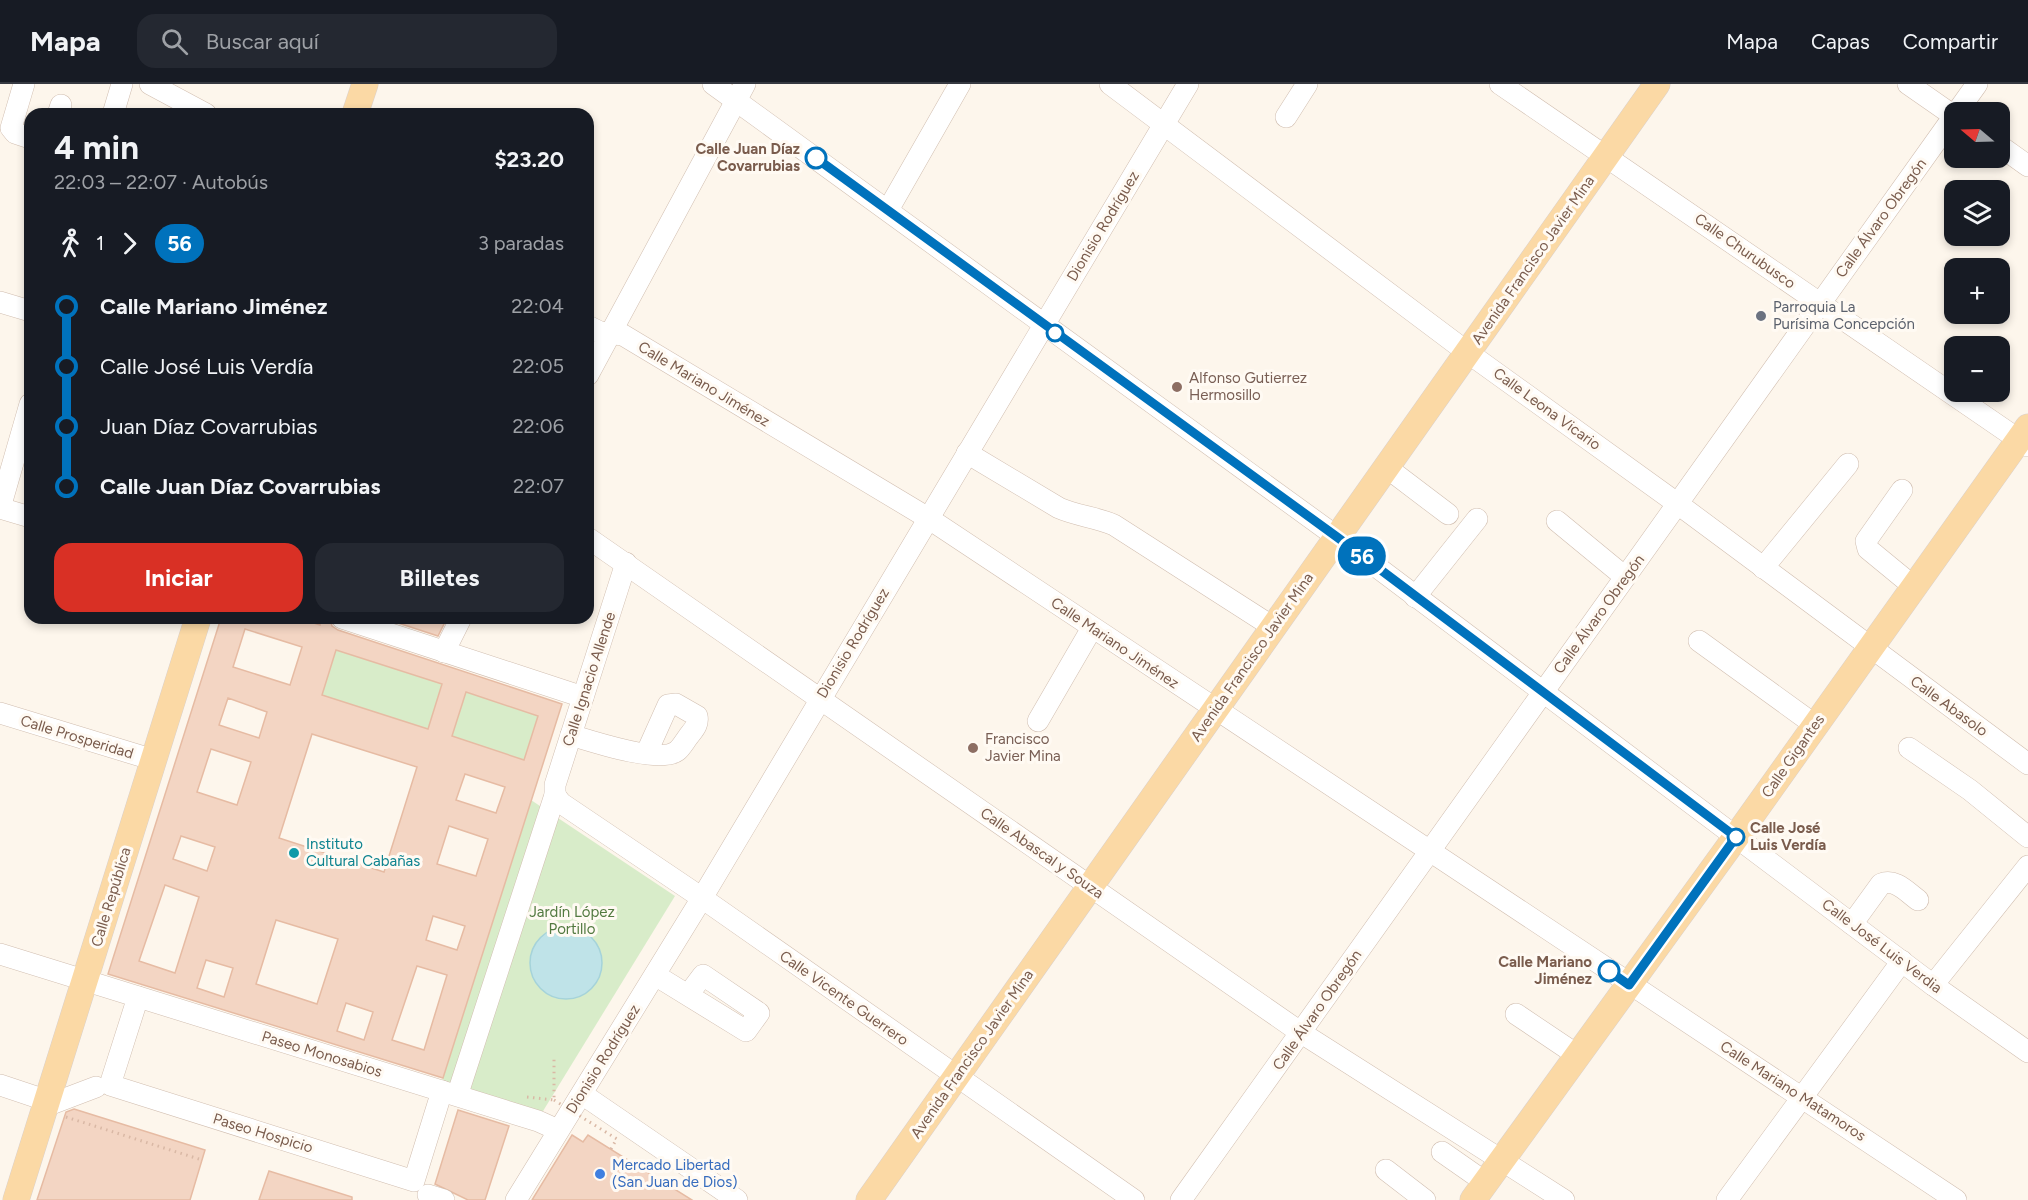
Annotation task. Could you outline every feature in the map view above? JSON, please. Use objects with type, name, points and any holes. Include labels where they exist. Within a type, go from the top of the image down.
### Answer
[{"type":"main road","points":[[357,108],[365,84]]},
{"type":"main road","name":"Avenida Francisco Javier Mina","points":[[869,1200],[1657,84]]},
{"type":"main road","name":"Calle Gigantes","points":[[1479,1191],[1736,837],[1913,586],[2025,438]]},
{"type":"main road","name":"Calle República","points":[[13,1194],[53,1108],[86,981],[196,624]]},
{"type":"street","points":[[24,84],[11,128],[15,133],[24,136]]},
{"type":"street","points":[[115,108],[122,84]]},
{"type":"street","points":[[150,84],[195,108]]},
{"type":"street","points":[[713,84],[741,92],[888,210],[1337,537],[1736,837]]},
{"type":"street","points":[[888,210],[960,84]]},
{"type":"street","name":"Calle Leona Vicario","points":[[1110,84],[1467,352],[1678,504],[1869,648]]},
{"type":"street","name":"Dionisio Rodríguez","points":[[518,1198],[702,897],[1188,84]]},
{"type":"street","points":[[1287,117],[1307,84]]},
{"type":"street","name":"Calle Churubusco","points":[[1500,84],[1821,303],[2025,438]]},
{"type":"street","points":[[1908,84],[1944,106]]},
{"type":"street","name":"Calle Álvaro Obregón","points":[[1964,102],[1977,84]]},
{"type":"street","points":[[594,364],[741,92]]},
{"type":"street","name":"Calle Álvaro Obregón","points":[[1181,1200],[1944,131]]},
{"type":"street","points":[[2010,153],[2028,166]]},
{"type":"street","points":[[0,302],[24,309]]},
{"type":"street","name":"Calle Mariano Jiménez","points":[[594,329],[623,335],[928,518],[1629,985]]},
{"type":"street","points":[[24,425],[0,508],[24,515]]},
{"type":"street","points":[[967,453],[1059,508],[1074,515],[1098,518],[1113,525],[1273,627]]},
{"type":"street","points":[[1763,568],[1848,464]]},
{"type":"street","points":[[1386,467],[1448,514]]},
{"type":"street","points":[[1902,490],[1866,541],[1868,549],[1913,586]]},
{"type":"street","points":[[1415,597],[1477,519]]},
{"type":"street","points":[[1557,521],[1625,577]]},
{"type":"street","name":"Calle Abascal y Souza","points":[[594,542],[821,697],[1300,1032],[1564,1200]]},
{"type":"street","name":"Calle Ignacio Allende","points":[[454,1093],[555,795],[555,785],[626,563]]},
{"type":"street","points":[[360,624],[583,697]]},
{"type":"street","points":[[444,652],[458,624]]},
{"type":"street","points":[[1038,721],[1092,628]]},
{"type":"street","points":[[1699,641],[1815,725]]},
{"type":"street","name":"Calle Abasolo","points":[[1869,648],[2028,764]]},
{"type":"street","name":"Calle Prosperidad","points":[[0,713],[154,760]]},
{"type":"street","points":[[571,735],[609,747],[646,754]]},
{"type":"street","points":[[1909,748],[1970,790],[2028,837]]},
{"type":"street","name":"Calle Vicente Guerrero","points":[[555,795],[561,803],[702,897],[1134,1200]]},
{"type":"street","name":"Calle José Luis Verdia","points":[[1736,837],[1933,985],[2028,1052]]},
{"type":"street","points":[[1933,985],[2028,866]]},
{"type":"street","points":[[1852,924],[1881,884],[1887,881],[1894,882],[1918,900]]},
{"type":"street","name":"Paseo Monosabios","points":[[0,954],[454,1093],[558,1130]]},
{"type":"street","points":[[1727,1200],[1902,961]]},
{"type":"street","points":[[655,975],[688,995]]},
{"type":"street","name":"Calle Mariano Matamoros","points":[[1629,985],[1804,1097],[1956,1200]]},
{"type":"street","name":"Paseo Hospicio","points":[[138,997],[110,1085],[414,1181],[454,1093]]},
{"type":"street","points":[[1516,1014],[1577,1055]]},
{"type":"street","points":[[0,1085],[53,1108],[96,1087]]},
{"type":"street","points":[[582,1094],[737,1200]]},
{"type":"street","points":[[1442,1152],[1479,1191]]},
{"type":"street","points":[[1386,1170],[1425,1200]]},
{"type":"path","points":[[554,1059],[554,1100]]},
{"type":"path","points":[[525,1097],[554,1100],[617,1139],[611,1149]]},
{"type":"path","points":[[53,1108],[202,1160]]},
{"type":"green space","points":[[336,650],[442,684],[428,729],[322,695]]},
{"type":"green space","points":[[466,692],[538,716],[524,760],[452,736]]},
{"type":"green space","name":"Jardín López Portillo","points":[[531,800],[675,896],[540,1116],[441,1084]]},
{"type":"water","points":[[566,927],[586,933],[596,943],[602,963],[596,983],[586,993],[566,999],[546,993],[536,983],[530,963],[536,943],[546,933]]},
{"type":"building","name":"Instituto Cultural Cabañas","points":[[219,624],[332,624],[338,630],[562,704],[443,1078],[108,974]],"holes":[[[245,629],[302,647],[290,685],[233,667]],[[336,650],[442,684],[428,729],[322,695]],[[466,692],[538,716],[524,760],[452,736]],[[228,698],[267,712],[259,738],[219,725]],[[312,734],[417,767],[384,872],[279,838]],[[211,749],[251,762],[237,805],[197,792]],[[465,774],[505,787],[496,813],[456,800]],[[449,826],[488,839],[476,876],[437,864]],[[181,836],[215,847],[207,871],[173,859]],[[165,885],[199,897],[175,973],[139,961]],[[433,916],[465,926],[457,950],[426,940]],[[276,920],[338,939],[317,1004],[256,984]],[[206,960],[233,968],[224,997],[197,988]],[[417,966],[447,975],[424,1050],[392,1040]],[[346,1003],[373,1012],[364,1040],[337,1031]]]},
{"type":"building","points":[[401,624],[444,624],[438,636]]},
{"type":"building","points":[[74,1109],[205,1150],[190,1200],[37,1200],[66,1112]]},
{"type":"building","points":[[458,1110],[509,1126],[485,1200],[468,1200],[435,1184]]},
{"type":"building","name":"Mercado Libertad (San Juan de Dios)","points":[[572,1135],[583,1142],[588,1135],[692,1200],[532,1200]]},
{"type":"building","points":[[269,1171],[352,1197],[352,1200],[259,1200]]},
{"type":"bus line","name":"56","points":[[816,158],[1337,537],[1736,837],[1629,985],[1609,971]]},
{"type":"place","name":"Calle Juan Díaz Covarrubias","points":[[816,158]]},
{"type":"place","name":"Parroquia La Purísima Concepción","points":[[1761,316]]},
{"type":"place","name":"Alfonso Gutierrez Hermosillo","points":[[1177,387]]},
{"type":"place","name":"Francisco Javier Mina","points":[[973,748]]},
{"type":"place","name":"Calle José Luis Verdía","points":[[1736,837]]},
{"type":"place","name":"Instituto Cultural Cabañas","points":[[294,853]]},
{"type":"place","name":"Calle Mariano Jiménez","points":[[1609,971]]},
{"type":"place","name":"Mercado Libertad (San Juan de Dios)","points":[[600,1174]]}]
